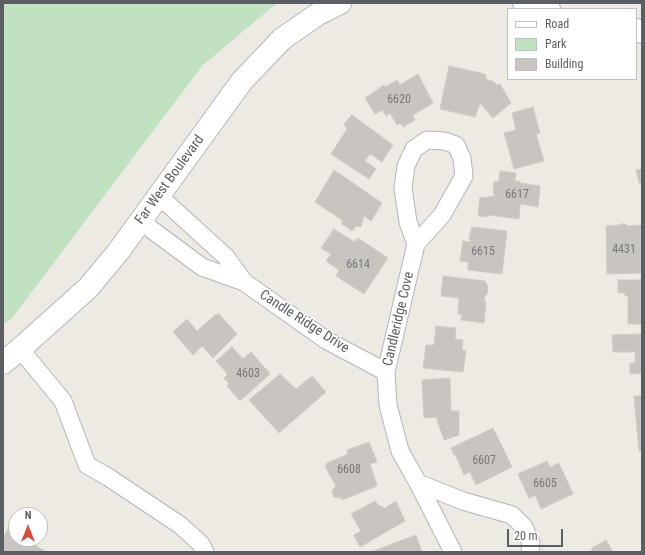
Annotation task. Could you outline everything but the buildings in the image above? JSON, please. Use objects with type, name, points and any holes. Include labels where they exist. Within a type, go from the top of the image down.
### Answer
[{"type":"street","name":"Far West Boulevard","points":[[3,363],[88,288],[118,252],[242,81],[282,39],[318,14],[340,3]]},
{"type":"street","points":[[524,3],[545,8]]},
{"type":"street","name":"Candleridge Cove","points":[[416,244],[408,222],[403,188],[406,166],[414,149],[427,140],[444,141],[456,145],[462,158],[464,176],[442,215],[416,244],[386,372],[388,405],[400,451],[453,552]]},
{"type":"street","name":"Candle Ridge Drive","points":[[158,196],[226,257],[244,282]]},
{"type":"street","name":"Candle Ridge Drive","points":[[140,221],[202,267],[244,282],[326,340],[386,372]]},
{"type":"street","points":[[20,349],[63,401],[87,465],[108,477],[180,525],[201,544],[205,552]]},
{"type":"street","points":[[418,483],[463,501],[512,515],[524,527],[531,543],[530,552]]},
{"type":"green space","points":[[3,3],[277,3],[203,65],[12,318],[3,325]]}]
